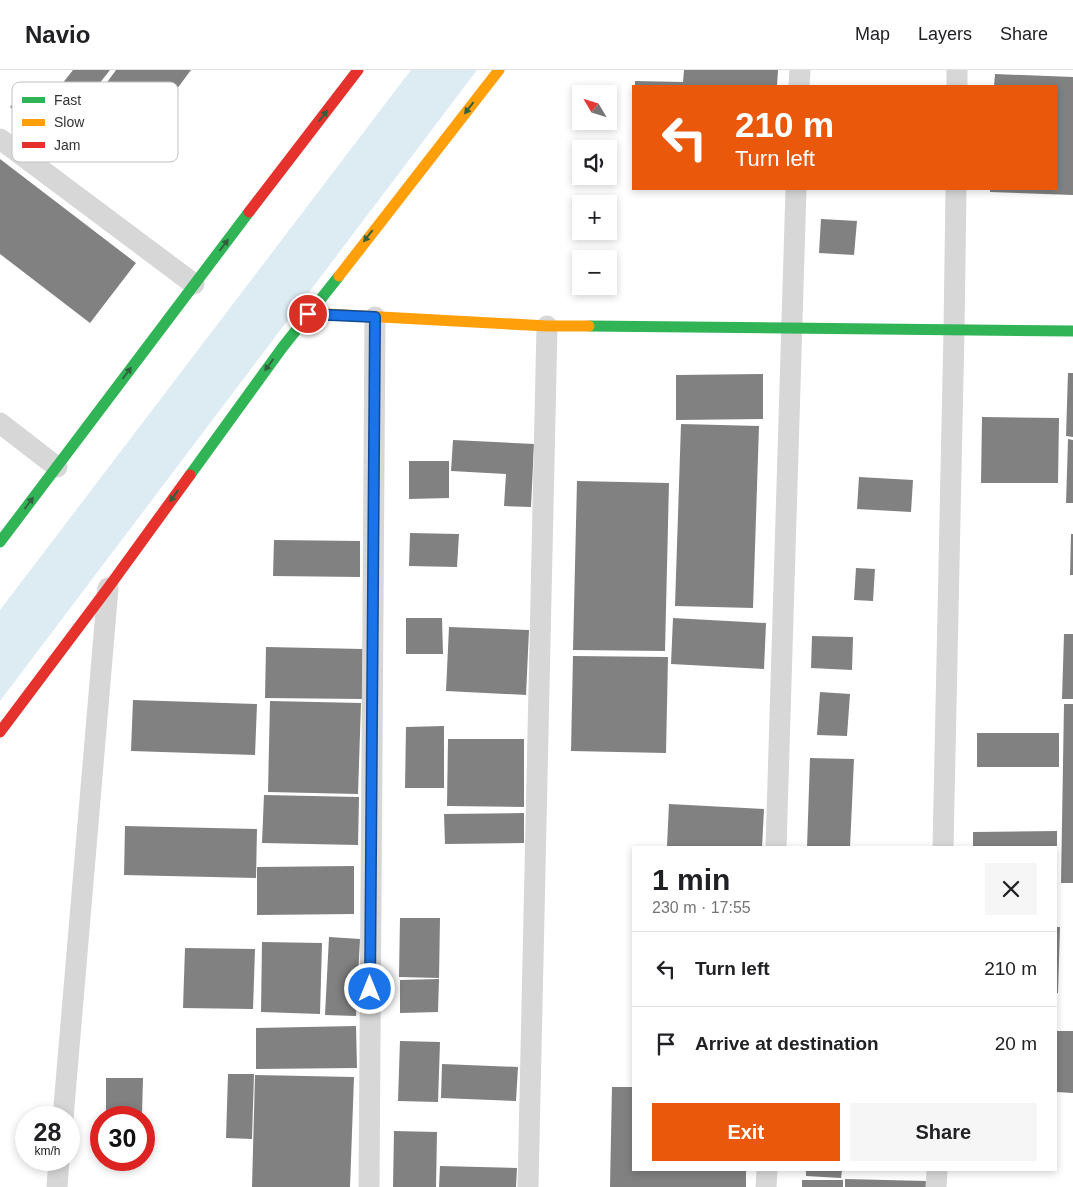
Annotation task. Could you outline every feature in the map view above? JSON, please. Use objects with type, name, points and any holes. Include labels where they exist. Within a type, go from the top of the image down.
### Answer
[{"type":"street","points":[[0,542],[358,70]]},
{"type":"street","points":[[0,732],[108,588],[282,348],[499,70]]},
{"type":"street","points":[[799,85],[800,70]]},
{"type":"street","points":[[957,70],[957,85]]},
{"type":"street","points":[[0,139],[12,148]]},
{"type":"street","points":[[31,162],[194,284]]},
{"type":"street","points":[[776,846],[796,190]]},
{"type":"street","points":[[943,846],[956,190]]},
{"type":"street","points":[[308,314],[547,326],[1073,330]]},
{"type":"street","points":[[369,1187],[375,317]]},
{"type":"street","points":[[528,1187],[547,326]]},
{"type":"street","points":[[0,423],[57,467]]},
{"type":"street","points":[[64,1106],[108,588]]},
{"type":"street","points":[[57,1187],[58,1171]]},
{"type":"street","points":[[766,1187],[767,1171]]},
{"type":"street","points":[[936,1187],[937,1171]]},
{"type":"shaded area","points":[[411,70],[477,70],[0,701],[0,610]]},
{"type":"building","points":[[73,70],[110,70],[101,82],[64,82]]},
{"type":"building","points":[[116,70],[191,70],[178,87],[178,82],[107,82]]},
{"type":"building","points":[[684,70],[778,70],[777,85],[635,85],[635,81],[683,82]]},
{"type":"building","points":[[995,74],[1073,77],[1073,195],[990,192],[990,190],[1057,190],[1057,85],[994,85]]},
{"type":"building","points":[[0,159],[136,263],[90,323],[0,254]]},
{"type":"building","points":[[821,219],[857,221],[854,255],[819,253]]},
{"type":"building","points":[[1068,373],[1073,373],[1073,437],[1066,436]]},
{"type":"building","points":[[763,374],[763,419],[676,420],[676,375]]},
{"type":"building","points":[[982,417],[1059,418],[1058,483],[981,483]]},
{"type":"building","points":[[681,424],[759,426],[753,608],[675,606]]},
{"type":"building","points":[[1068,439],[1073,440],[1073,503],[1066,503]]},
{"type":"building","points":[[453,440],[534,444],[531,507],[504,506],[506,474],[451,471]]},
{"type":"building","points":[[409,461],[449,461],[449,498],[409,499]]},
{"type":"building","points":[[859,477],[913,480],[911,512],[857,509]]},
{"type":"building","points":[[577,481],[669,483],[665,651],[573,650]]},
{"type":"building","points":[[410,533],[459,534],[457,567],[409,566]]},
{"type":"building","points":[[1071,534],[1073,534],[1073,575],[1070,575]]},
{"type":"building","points":[[274,540],[360,541],[360,577],[273,576]]},
{"type":"building","points":[[856,568],[875,569],[873,601],[854,600]]},
{"type":"building","points":[[406,618],[442,618],[443,654],[406,654]]},
{"type":"building","points":[[673,618],[766,623],[764,669],[671,664]]},
{"type":"building","points":[[449,627],[529,630],[526,695],[446,691]]},
{"type":"building","points":[[1064,634],[1073,634],[1073,699],[1062,699]]},
{"type":"building","points":[[812,636],[853,637],[852,670],[811,668]]},
{"type":"building","points":[[266,647],[363,649],[362,699],[265,698]]},
{"type":"building","points":[[573,656],[668,657],[666,753],[571,751]]},
{"type":"building","points":[[820,692],[850,694],[847,736],[817,735]]},
{"type":"building","points":[[133,700],[257,704],[255,755],[131,751]]},
{"type":"building","points":[[270,701],[361,703],[358,794],[268,792]]},
{"type":"building","points":[[1064,704],[1073,704],[1073,883],[1061,883]]},
{"type":"building","points":[[444,726],[444,788],[405,788],[406,727]]},
{"type":"building","points":[[977,733],[1059,733],[1059,767],[977,767]]},
{"type":"building","points":[[448,739],[524,739],[524,807],[447,806]]},
{"type":"building","points":[[810,758],[854,759],[850,846],[807,846]]},
{"type":"building","points":[[264,795],[359,797],[358,845],[262,843]]},
{"type":"building","points":[[669,804],[764,809],[762,846],[667,846]]},
{"type":"building","points":[[524,813],[524,843],[445,844],[444,814]]},
{"type":"building","points":[[125,826],[257,829],[256,878],[124,875]]},
{"type":"building","points":[[1057,831],[1057,846],[973,846],[973,832]]},
{"type":"building","points":[[354,866],[354,914],[257,915],[257,867]]},
{"type":"building","points":[[400,918],[440,918],[439,978],[399,977]]},
{"type":"building","points":[[1057,927],[1060,927],[1058,993]]},
{"type":"building","points":[[329,937],[360,939],[356,1016],[325,1015]]},
{"type":"building","points":[[262,942],[322,943],[320,1014],[261,1012]]},
{"type":"building","points":[[185,948],[255,949],[253,1009],[183,1008]]},
{"type":"building","points":[[439,979],[438,1012],[400,1013],[400,980]]},
{"type":"building","points":[[356,1026],[357,1068],[256,1069],[256,1028]]},
{"type":"building","points":[[1057,1031],[1073,1031],[1073,1093],[1057,1092]]},
{"type":"building","points":[[400,1041],[440,1042],[438,1102],[398,1101]]},
{"type":"building","points":[[442,1064],[518,1067],[516,1101],[441,1098]]},
{"type":"building","points":[[228,1074],[254,1074],[252,1139],[226,1138]]},
{"type":"building","points":[[255,1075],[354,1077],[350,1187],[252,1187]]},
{"type":"building","points":[[106,1078],[143,1078],[142,1106],[106,1106]]},
{"type":"building","points":[[612,1087],[632,1087],[632,1171],[746,1171],[746,1187],[610,1187]]},
{"type":"building","points":[[394,1131],[437,1132],[436,1187],[393,1187]]},
{"type":"building","points":[[440,1166],[517,1168],[516,1187],[439,1187]]},
{"type":"building","points":[[806,1171],[842,1171],[841,1178],[806,1176]]},
{"type":"building","points":[[845,1179],[926,1181],[926,1187],[845,1187]]},
{"type":"building","points":[[802,1180],[843,1180],[843,1187],[802,1187]]},
{"type":"traffic: fast","points":[[0,542],[249,212]]},
{"type":"traffic: fast","points":[[190,475],[282,348],[339,276]]},
{"type":"traffic: fast","points":[[589,326],[1073,331]]},
{"type":"traffic: slow","points":[[339,276],[499,70]]},
{"type":"traffic: slow","points":[[308,313],[547,326],[589,326]]},
{"type":"traffic: jam","points":[[249,212],[358,70]]},
{"type":"traffic: jam","points":[[0,732],[190,475]]},
{"type":"route","points":[[308,314],[375,317],[370,989]]}]
